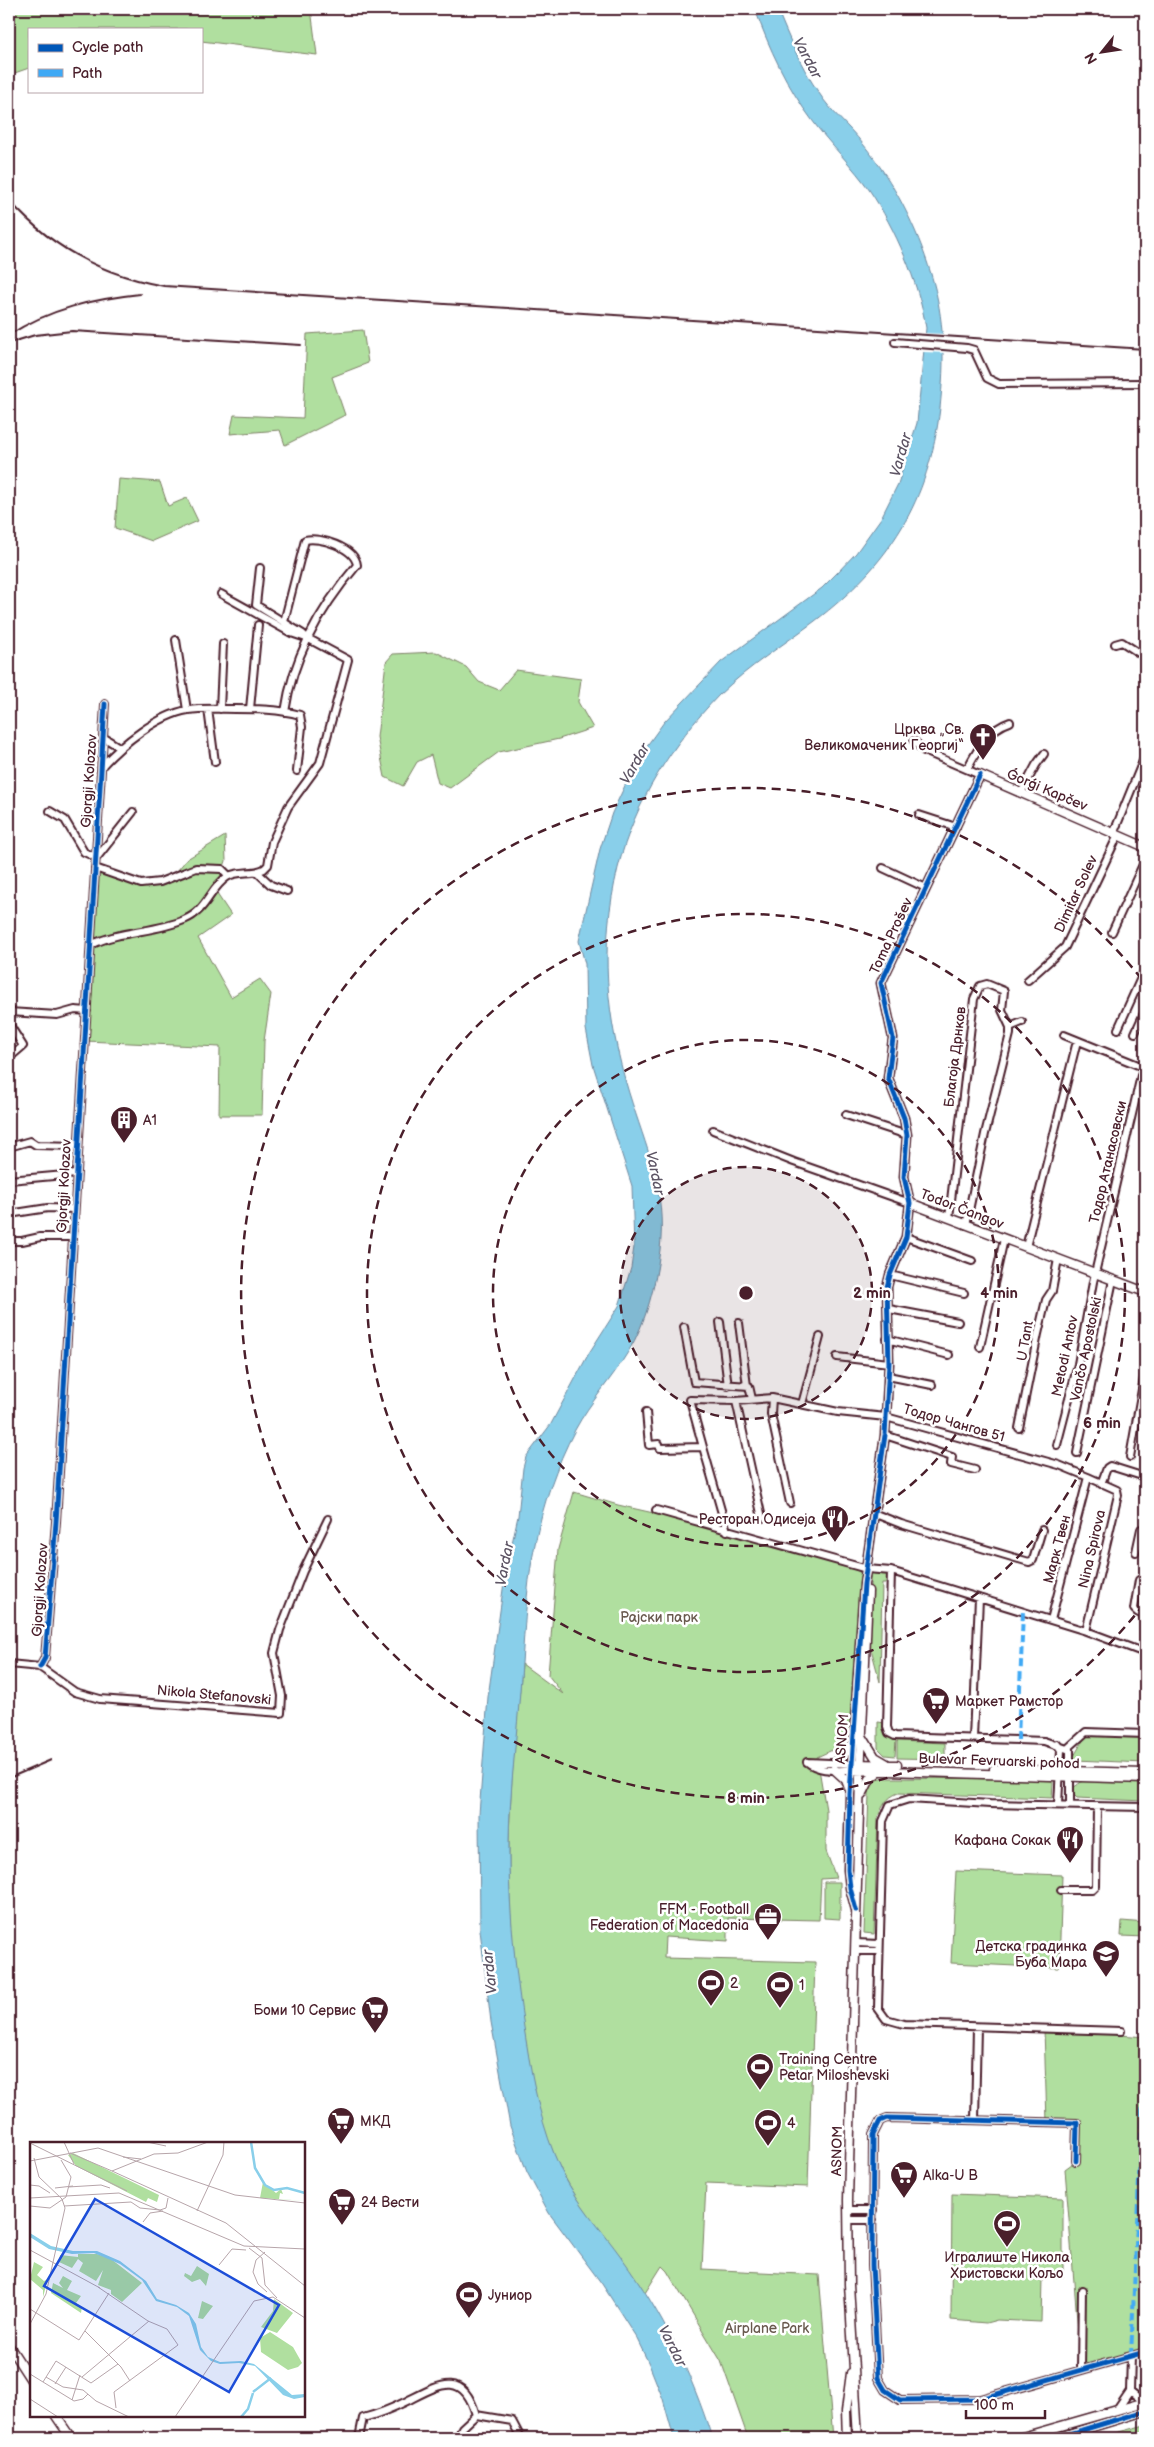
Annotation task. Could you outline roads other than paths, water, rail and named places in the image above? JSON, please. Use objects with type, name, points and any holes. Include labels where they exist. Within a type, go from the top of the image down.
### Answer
[{"type":"street","points":[[895,342],[974,350],[987,378],[999,384],[1145,383]]},
{"type":"street","points":[[284,622],[304,541],[315,538],[345,549],[357,561],[357,565],[344,580],[307,638],[292,678],[285,712]]},
{"type":"street","points":[[91,945],[117,934],[171,924],[194,915],[229,876],[257,872],[264,869],[268,865],[272,842],[288,808],[320,763],[348,660],[307,638],[256,606],[260,568]]},
{"type":"street","points":[[220,594],[291,633],[307,638]]},
{"type":"street","points":[[250,709],[258,625]]},
{"type":"street","points":[[176,640],[187,710]]},
{"type":"street","points":[[1115,644],[1122,642],[1145,657]]},
{"type":"street","points":[[220,709],[223,644]]},
{"type":"street","name":"Gjorgji Kolozov","points":[[40,1667],[45,1658],[49,1618],[106,704]]},
{"type":"street","points":[[208,709],[215,762]]},
{"type":"street","points":[[102,766],[119,747],[161,721],[187,710],[250,709],[300,715],[302,720],[297,771]]},
{"type":"street","points":[[967,769],[981,743],[998,726],[1010,722]]},
{"type":"street","points":[[103,737],[119,747]]},
{"type":"street","name":"Ǵorǵi Kapčev","points":[[914,741],[924,751],[1145,847]]},
{"type":"street","points":[[1021,793],[1044,754]]},
{"type":"street","name":"Dimitar Solev","points":[[1028,980],[1062,952],[1068,943],[1116,833],[1145,756]]},
{"type":"street","name":"Toma Prošev","points":[[888,1376],[887,1339],[889,1309],[887,1287],[906,1237],[910,1203],[904,1177],[907,1135],[904,1118],[888,1078],[893,1038],[881,983],[980,775]]},
{"type":"street","points":[[50,810],[65,820],[84,852],[95,858],[133,812]]},
{"type":"street","points":[[919,815],[956,827]]},
{"type":"street","points":[[1112,932],[1145,860]]},
{"type":"street","points":[[95,868],[141,884],[160,882],[196,868],[222,869],[229,876]]},
{"type":"street","points":[[883,868],[926,888]]},
{"type":"street","points":[[257,872],[271,885],[287,891]]},
{"type":"street","points":[[1118,1029],[1145,969]]},
{"type":"street","name":"Благоја Дрнков","points":[[949,1218],[974,999],[980,986],[986,984],[1004,991],[1002,1010],[1010,1027],[1006,1056],[985,1134],[966,1224]]},
{"type":"street","points":[[9,1012],[57,1015],[75,1010],[87,1011]]},
{"type":"street","points":[[1135,1033],[1145,1011]]},
{"type":"street","points":[[1010,1027],[1022,1022]]},
{"type":"street","points":[[9,1024],[23,1046],[9,1058]]},
{"type":"street","name":"Тодор Атанасовски","points":[[1064,1036],[1143,1067],[1095,1273]]},
{"type":"street","points":[[1026,1247],[1076,1040]]},
{"type":"street","points":[[846,1115],[907,1135]]},
{"type":"street","name":"Todor Čangov","points":[[713,1130],[794,1162],[910,1203],[1145,1292]]},
{"type":"street","points":[[9,1147],[30,1141],[36,1145],[78,1146]]},
{"type":"street","points":[[9,1180],[76,1174]]},
{"type":"street","points":[[9,1214],[48,1208],[74,1209]]},
{"type":"street","points":[[9,1241],[22,1241],[40,1237],[72,1237]]},
{"type":"street","points":[[906,1237],[972,1261]]},
{"type":"street","points":[[980,1347],[1004,1239]]},
{"type":"street","name":"U Tant","points":[[1020,1428],[1038,1334],[1058,1259]]},
{"type":"street","name":"Metodi Antov","points":[[1057,1445],[1078,1364],[1095,1273]]},
{"type":"street","points":[[890,1275],[964,1293]]},
{"type":"street","name":"Vančo Apostolski","points":[[1077,1453],[1113,1280]]},
{"type":"street","points":[[889,1309],[958,1322]]},
{"type":"street","points":[[720,1322],[728,1386]]},
{"type":"street","points":[[739,1323],[747,1386],[751,1389],[752,1399]]},
{"type":"street","points":[[684,1327],[694,1382],[747,1386]]},
{"type":"street","points":[[802,1404],[820,1337]]},
{"type":"street","points":[[887,1339],[949,1355]]},
{"type":"street","points":[[837,1357],[888,1363]]},
{"type":"street","points":[[1130,1457],[1145,1372]]},
{"type":"street","points":[[888,1376],[932,1385]]},
{"type":"street","name":"ASNOM","points":[[856,1910],[850,1888],[848,1870],[850,1794],[856,1767],[858,1737],[864,1584],[885,1435],[888,1376]]},
{"type":"street","points":[[772,1398],[772,1414],[790,1503]]},
{"type":"street","name":"Тодор Чангов 51","points":[[727,1531],[690,1400],[736,1401],[772,1398],[838,1412],[886,1417],[1059,1466],[1101,1484]]},
{"type":"street","points":[[736,1401],[762,1518]]},
{"type":"street","points":[[646,1412],[649,1445],[659,1444],[660,1448],[703,1447]]},
{"type":"street","points":[[885,1435],[952,1457],[951,1464],[975,1470]]},
{"type":"street","points":[[1101,1484],[1106,1468],[1110,1466],[1145,1477]]},
{"type":"street","name":"Марк Твен","points":[[1051,1620],[1088,1477]]},
{"type":"street","name":"Nina Spirova","points":[[1086,1631],[1118,1494],[1117,1490],[1101,1484]]},
{"type":"street","points":[[656,1510],[680,1515],[727,1531],[867,1569],[891,1571],[1086,1631],[1145,1652]]},
{"type":"street","points":[[873,1513],[901,1524],[1029,1562],[1032,1560],[1042,1530]]},
{"type":"street","name":"Nikola Stefanovski","points":[[40,1667],[61,1684],[87,1696],[281,1713],[282,1696],[274,1653],[280,1630],[303,1571],[328,1519]]},
{"type":"street","points":[[1136,1552],[1141,1530],[1145,1528]]},
{"type":"street","points":[[891,1571],[887,1727],[889,1733],[895,1736],[1044,1741],[1070,1749]]},
{"type":"street","points":[[1139,1580],[1134,1609],[1145,1616]]},
{"type":"street","points":[[973,1738],[979,1598]]},
{"type":"street","points":[[9,1664],[40,1667]]},
{"type":"street","points":[[1070,1804],[1070,1749],[1086,1732],[1145,1734]]},
{"type":"street","points":[[835,1767],[858,1737],[875,1757],[891,1765]]},
{"type":"street","points":[[1057,1744],[1061,1750],[1058,1804]]},
{"type":"street","name":"Bulevar Fevruarski pohod","points":[[856,1767],[891,1765],[1145,1779]]},
{"type":"street","points":[[835,1767],[856,1767]]},
{"type":"street","points":[[835,1767],[846,1780],[850,1794]]},
{"type":"street","name":"ASNOM","points":[[856,1767],[860,1804],[848,2220],[853,2364],[859,2438]]},
{"type":"street","name":"Bulevar Fevruarski pohod","points":[[856,1767],[880,1770],[1060,1773]]},
{"type":"street","points":[[860,1804],[867,1784],[880,1770]]},
{"type":"street","name":"Bulevar Fevruarski pohod","points":[[1071,1774],[1145,1773]]},
{"type":"street","points":[[1121,2031],[904,2024],[886,2019],[878,2008],[882,1820],[890,1805],[909,1799],[990,1804],[1070,1804],[1145,1808]]},
{"type":"street","points":[[1061,1890],[1092,1890],[1096,1886],[1097,1806]]},
{"type":"street","points":[[856,1947],[879,1944]]},
{"type":"street","points":[[856,1947],[879,1952]]},
{"type":"street","points":[[975,2120],[977,2027]]},
{"type":"street","points":[[1076,2161],[1077,2123],[887,2118],[880,2121],[872,2135],[873,2283],[878,2378],[882,2386],[890,2394],[902,2400],[980,2399],[1145,2352]]},
{"type":"street","points":[[848,2210],[873,2210]]},
{"type":"street","points":[[848,2220],[873,2220]]},
{"type":"street","points":[[1081,2370],[1082,2290]]},
{"type":"street","points":[[9,2346],[30,2378]]},
{"type":"street","points":[[1117,2410],[1130,2391],[1131,2356]]},
{"type":"street","name":"ASNOM","points":[[847,2438],[846,2411],[853,2364]]},
{"type":"street","points":[[359,2438],[364,2418],[385,2412],[440,2385],[452,2384],[460,2387],[471,2398],[476,2415]]},
{"type":"street","points":[[1130,2391],[1145,2402]]},
{"type":"street","points":[[1019,2438],[1145,2402]]},
{"type":"street","points":[[1056,2438],[1145,2411]]},
{"type":"street","points":[[458,2438],[462,2428],[476,2415]]},
{"type":"street","points":[[476,2415],[512,2420],[521,2438]]},
{"type":"street","points":[[57,2417],[71,2438]]},
{"type":"water","name":"Vardar","points":[[755,9],[777,9],[796,52],[813,83],[824,100],[858,137],[885,174],[912,223],[936,291],[943,340],[943,374],[935,442],[915,501],[902,528],[865,577],[815,621],[730,685],[686,733],[657,775],[634,820],[618,868],[608,925],[607,953],[610,1009],[621,1065],[658,1188],[661,1228],[660,1250],[653,1290],[640,1329],[622,1362],[587,1410],[575,1430],[556,1471],[538,1529],[527,1599],[512,1782],[509,1841],[510,1898],[518,1983],[529,2057],[535,2090],[548,2139],[574,2194],[637,2279],[663,2322],[685,2367],[712,2438],[674,2438],[663,2399],[636,2337],[602,2284],[549,2213],[527,2172],[510,2126],[491,2022],[480,1930],[479,1814],[488,1697],[505,1575],[518,1516],[526,1457],[551,1424],[589,1353],[619,1306],[631,1268],[634,1247],[632,1186],[593,1065],[586,1029],[585,964],[579,941],[600,849],[612,813],[638,758],[664,722],[721,662],[822,588],[856,553],[881,518],[898,484],[917,423],[926,328],[918,293],[905,256],[870,191],[819,129],[787,81],[766,38]]},
{"type":"railway","points":[[9,200],[42,232],[79,256],[119,275],[164,286],[1145,349]]},
{"type":"railway","points":[[9,335],[40,318],[56,312],[88,302],[140,294]]},
{"type":"railway","points":[[9,343],[35,335],[72,331],[301,345]]},
{"type":"railway","points":[[9,1778],[51,1760]]},
{"type":"place","name":"Црква „Св. Великомаченик Георгиј“","points":[[983,761]]},
{"type":"place","name":"А1","points":[[124,1144]]},
{"type":"place","name":"Ресторан Одисеја","points":[[835,1543]]},
{"type":"place","name":"Маркет Рамстор","points":[[936,1725]]},
{"type":"place","name":"Кафана Сокак","points":[[1070,1864]]},
{"type":"place","name":"FFM - Football Federation of Macedonia","points":[[768,1941]]},
{"type":"place","name":"Детска градинка Буба Мара","points":[[1106,1978]]},
{"type":"place","name":"2","points":[[711,2007]]},
{"type":"place","name":"1","points":[[780,2009]]},
{"type":"place","name":"Боми 10 Сервис","points":[[375,2034]]},
{"type":"place","name":"Training Centre Petar Miloshevski","points":[[760,2091]]},
{"type":"place","name":"МКД","points":[[341,2145]]},
{"type":"place","name":"4","points":[[768,2147]]},
{"type":"place","name":"Alka-U B","points":[[904,2199]]},
{"type":"place","name":"24 Вести","points":[[342,2226]]},
{"type":"place","name":"Игралиште Никола Христовски Кољо","points":[[1007,2248]]},
{"type":"place","name":"Јуниор","points":[[469,2319]]},
{"type":"park label","name":"Рајски парк","points":[[659,1617]]},
{"type":"park label","name":"Airplane Park","points":[[767,2328]]}]
